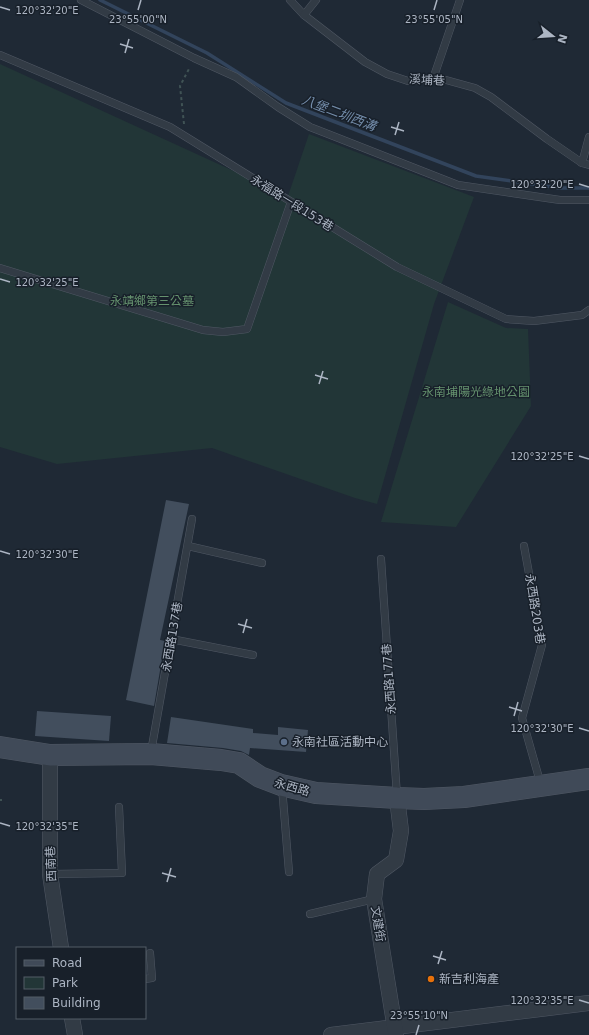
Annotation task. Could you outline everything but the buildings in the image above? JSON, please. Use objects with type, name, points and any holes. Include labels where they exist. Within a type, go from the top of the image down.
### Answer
[{"type":"street","name":"永西路","points":[[0,747],[50,755],[151,754],[221,760],[239,763],[260,776],[281,785],[316,794],[424,799],[464,797],[589,779]]},
{"type":"street","name":"西南巷","points":[[50,755],[50,874],[62,947]]},
{"type":"street","name":"文建街","points":[[395,1031],[374,898],[377,874],[396,860],[401,831],[397,798]]},
{"type":"street","points":[[331,1035],[395,1031],[589,1003]]},
{"type":"street","points":[[72,1019],[75,1035]]},
{"type":"lane","points":[[82,0],[194,58],[236,77],[278,107],[310,127],[458,185],[560,200],[589,200]]},
{"type":"lane","name":"溪埔巷","points":[[290,0],[304,15],[336,38],[365,62],[387,74],[408,81],[433,79],[446,80],[475,88],[491,97],[547,140],[585,164]]},
{"type":"lane","points":[[304,15],[316,0]]},
{"type":"lane","points":[[433,79],[460,0]]},
{"type":"lane","name":"永福路一段153巷","points":[[0,55],[170,127],[397,267],[506,319],[534,321],[582,315],[589,310]]},
{"type":"lane","points":[[585,164],[589,137]]},
{"type":"lane","points":[[0,268],[203,330],[223,332],[247,329],[291,202]]},
{"type":"lane","name":"永西路137巷","points":[[151,754],[192,519]]},
{"type":"lane","points":[[188,546],[262,563]]},
{"type":"lane","name":"永西路203巷","points":[[524,546],[542,645],[522,718],[542,786]]},
{"type":"lane","name":"永西路177巷","points":[[381,559],[397,798]]},
{"type":"lane","points":[[171,639],[253,655]]},
{"type":"lane","points":[[281,785],[289,872]]},
{"type":"lane","points":[[50,874],[122,873],[119,806]]},
{"type":"lane","points":[[310,914],[374,898]]},
{"type":"lane","points":[[146,979],[152,978],[150,953]]},
{"type":"path","points":[[185,136],[180,86],[194,58]]},
{"type":"green space","name":"永靖鄉第三公墓","points":[[0,64],[288,196],[309,134],[474,197],[434,304],[377,504],[355,498],[212,448],[57,464],[0,447]]},
{"type":"green space","name":"永南埔陽光綠地公園","points":[[448,302],[506,328],[528,329],[531,406],[456,527],[381,522]]},
{"type":"waterway","name":"八堡二圳西溝","points":[[100,0],[207,53],[286,103],[476,176],[560,188],[589,188]]},
{"type":"place","name":"永南社區活動中心","points":[[284,742]]},
{"type":"place","name":"新吉利海產","points":[[431,979]]}]
